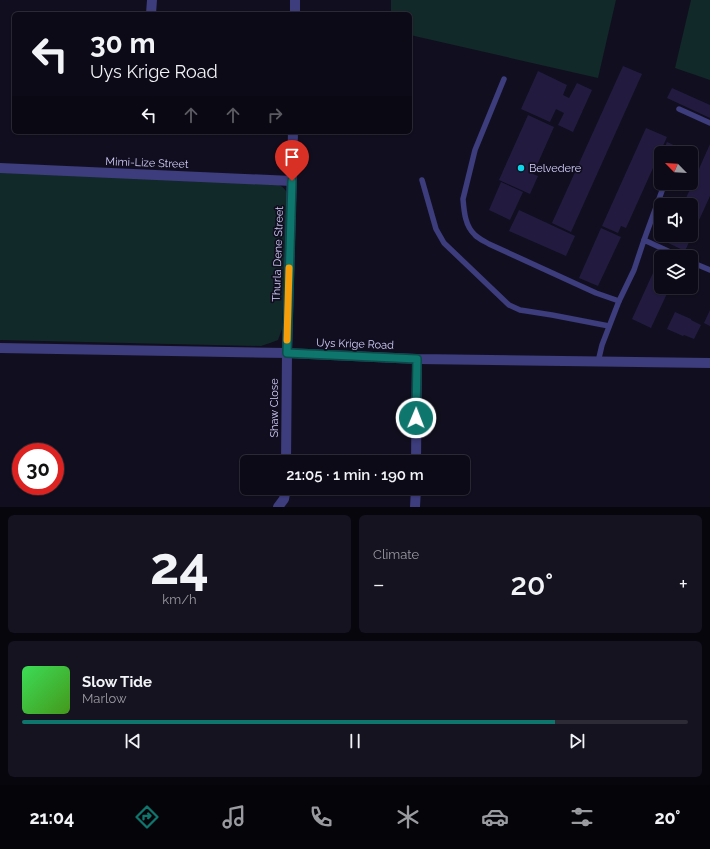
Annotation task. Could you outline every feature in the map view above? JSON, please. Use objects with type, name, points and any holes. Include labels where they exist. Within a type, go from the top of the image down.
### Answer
[{"type":"street","points":[[151,12],[152,0]]},
{"type":"street","points":[[295,0],[295,12]]},
{"type":"street","name":"Thurla Dene Street","points":[[287,353],[293,134]]},
{"type":"street","name":"Mimi-Lize Street","points":[[0,168],[292,181]]},
{"type":"street","name":"Uys Krige Road","points":[[0,348],[287,353],[417,359],[710,363]]},
{"type":"street","name":"Shaw Close","points":[[286,455],[287,353]]},
{"type":"street","points":[[416,455],[417,359]]},
{"type":"street","points":[[278,507],[284,499],[285,495]]},
{"type":"street","points":[[415,507],[416,495]]},
{"type":"lane","points":[[504,79],[475,150],[463,199],[463,207],[470,230],[475,236],[489,244],[596,293],[619,301]]},
{"type":"lane","points":[[679,109],[710,123]]},
{"type":"lane","points":[[422,180],[436,229],[444,243],[510,305],[520,310],[609,326]]},
{"type":"lane","points":[[598,362],[609,326],[634,270],[662,190]]},
{"type":"lane","points":[[644,240],[666,250]]},
{"type":"lane","points":[[698,265],[710,270]]},
{"type":"green space","points":[[391,0],[616,0],[598,78],[412,35],[412,12],[391,12]]},
{"type":"green space","points":[[691,0],[710,0],[710,80],[675,68]]},
{"type":"green space","points":[[0,169],[275,183],[282,187],[288,197],[282,329],[278,340],[261,346],[0,340]]},
{"type":"building","points":[[623,66],[642,74],[571,232],[552,223]]},
{"type":"building","points":[[538,71],[567,85],[563,95],[569,98],[577,83],[592,90],[573,132],[558,125],[564,113],[556,109],[550,122],[521,109]]},
{"type":"building","points":[[672,88],[710,105],[710,118],[667,98]]},
{"type":"building","points":[[528,115],[554,127],[533,174],[538,176],[530,194],[499,180]]},
{"type":"building","points":[[646,128],[667,137],[663,146],[654,146],[654,166],[626,228],[621,226],[618,233],[602,226]]},
{"type":"building","points":[[667,142],[676,146],[665,146]]},
{"type":"building","points":[[710,144],[710,196],[698,222],[698,198],[686,198],[690,190],[698,190],[698,171]]},
{"type":"building","points":[[501,182],[523,192],[510,220],[489,210]]},
{"type":"building","points":[[519,210],[575,236],[566,256],[509,231]]},
{"type":"building","points":[[601,228],[621,237],[598,286],[579,278]]},
{"type":"building","points":[[666,242],[689,242],[685,250]]},
{"type":"building","points":[[654,271],[654,294],[667,294],[651,328],[632,319]]},
{"type":"building","points":[[710,310],[710,326],[704,323]]},
{"type":"building","points":[[675,312],[701,325],[694,339],[667,329]]},
{"type":"slow traffic","points":[[287,340],[289,268]]},
{"type":"place","name":"Belvedere","points":[[521,168]]},
{"type":"route","points":[[292,181],[287,353],[417,359],[416,418]]}]
